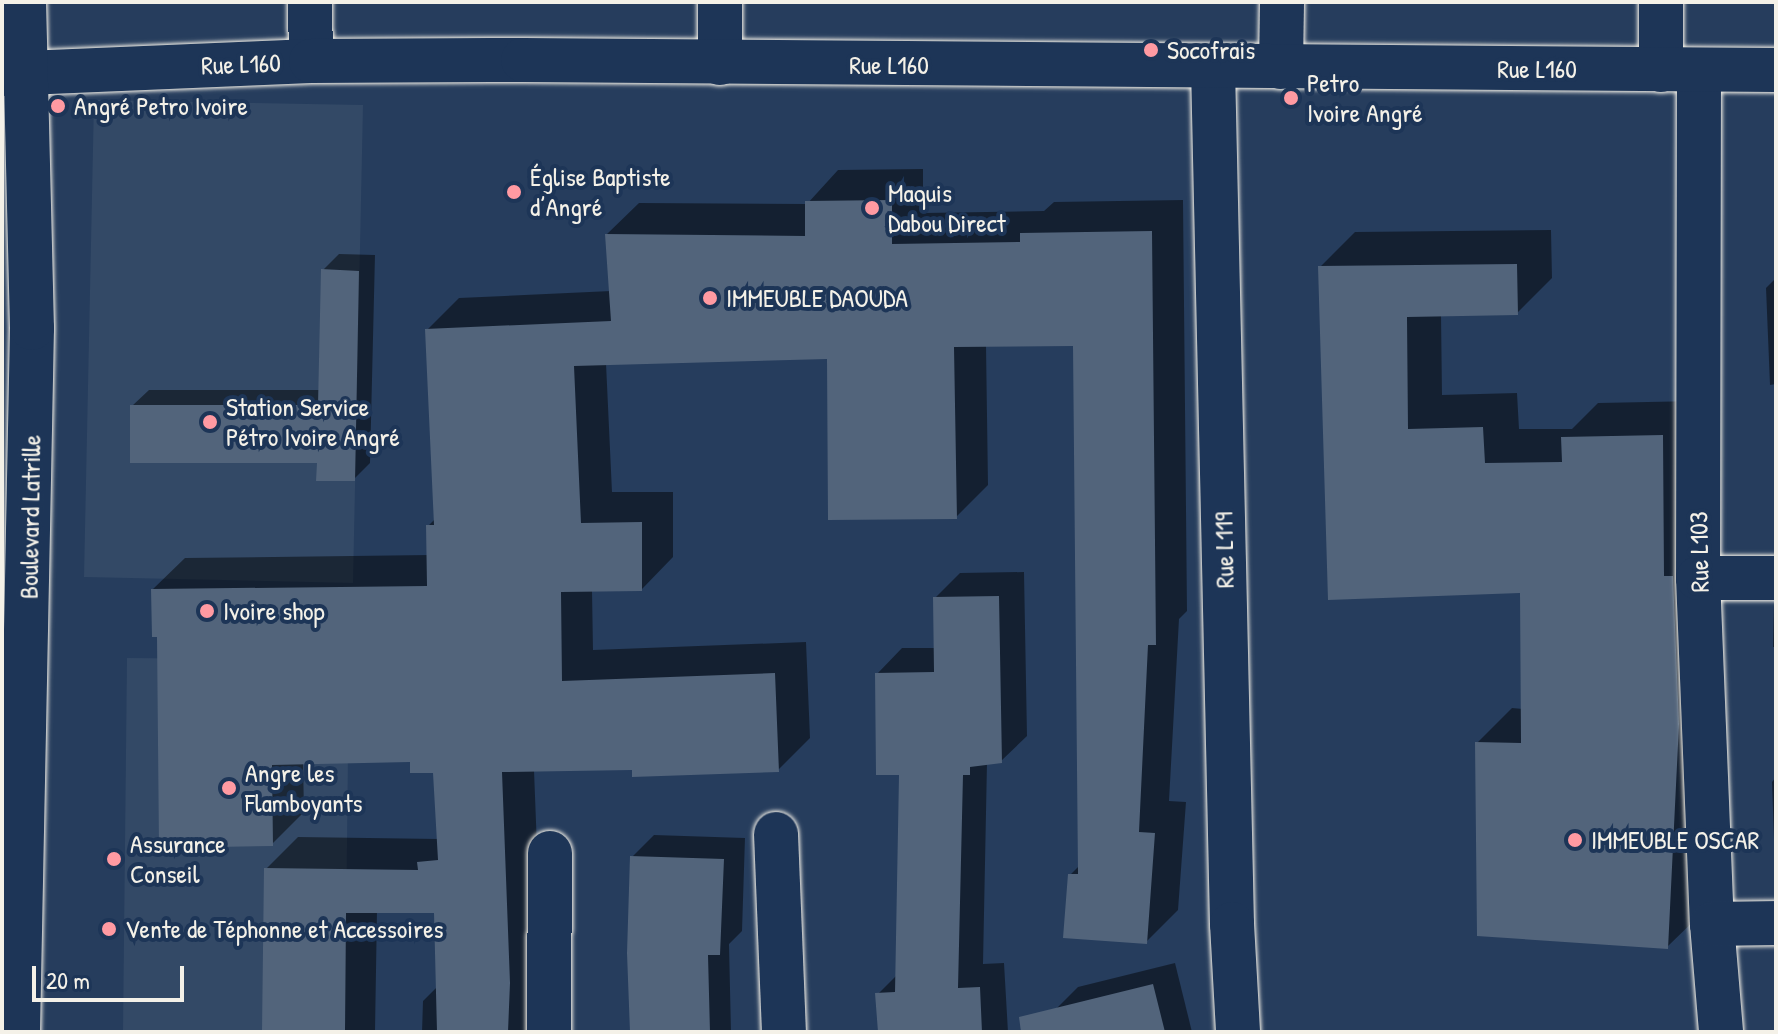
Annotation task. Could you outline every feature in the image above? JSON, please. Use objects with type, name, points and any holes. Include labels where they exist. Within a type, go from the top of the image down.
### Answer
[{"type":"street","name":"Boulevard Latrille","points":[[18,1032],[32,328],[13,73],[24,2]]},
{"type":"street","points":[[310,2],[311,61]]},
{"type":"street","points":[[720,2],[720,63]]},
{"type":"street","points":[[1281,67],[1282,2]]},
{"type":"street","name":"Rue L103","points":[[1661,2],[1680,70],[1712,924],[1721,1032]]},
{"type":"street","name":"Rue L160","points":[[13,73],[311,61],[1776,70]]},
{"type":"street","name":"Rue L119","points":[[1213,67],[1232,924],[1238,1032]]},
{"type":"street","points":[[1698,578],[1776,578]]},
{"type":"street","points":[[776,834],[784,1032]]},
{"type":"street","points":[[549,1032],[550,853]]},
{"type":"street","points":[[1712,924],[1776,923]]},
{"type":"shaded area","points":[[94,100],[363,105],[353,583],[84,577]]},
{"type":"shaded area","points":[[127,658],[349,660],[345,1032],[123,1032]]},
{"type":"building","points":[[892,200],[892,244],[1020,242],[1020,233],[1152,231],[1156,645],[1148,645],[1139,832],[1155,833],[1147,944],[1063,938],[1068,874],[1078,874],[1073,346],[954,347],[957,519],[828,520],[827,359],[574,366],[581,523],[642,522],[642,591],[561,592],[562,681],[775,673],[779,772],[632,777],[632,770],[502,772],[510,983],[508,1032],[437,1032],[434,913],[346,913],[345,1032],[262,1032],[264,868],[418,870],[417,862],[438,860],[433,773],[410,773],[410,762],[272,765],[273,846],[159,848],[157,637],[152,637],[151,589],[427,586],[426,525],[434,525],[425,329],[611,321],[605,234],[805,236],[805,201]]},
{"type":"building","points":[[1517,264],[1518,315],[1407,317],[1408,429],[1483,427],[1485,463],[1562,462],[1561,437],[1663,435],[1664,576],[1673,576],[1679,724],[1668,949],[1477,936],[1475,742],[1521,743],[1520,593],[1328,600],[1318,266]]},
{"type":"building","points":[[321,269],[359,271],[355,481],[316,481],[317,463],[130,463],[130,405],[318,405]]},
{"type":"building","points":[[999,596],[1002,763],[970,767],[970,775],[963,775],[958,988],[980,987],[982,1032],[878,1032],[875,993],[895,992],[899,775],[876,775],[875,673],[934,672],[933,597]]},
{"type":"building","points":[[630,856],[724,859],[720,955],[708,955],[710,1032],[630,1032],[627,953]]},
{"type":"building","points":[[1153,984],[1165,1032],[1021,1032],[1019,1017]]},
{"type":"place","name":"Socofrais","points":[[1151,50]]},
{"type":"place","name":"Petro Ivoire Angré","points":[[1291,98]]},
{"type":"place","name":"Angré Petro Ivoire","points":[[58,106]]},
{"type":"place","name":"Église Baptiste d’Angré","points":[[514,192]]},
{"type":"place","name":"Maquis Dabou Direct","points":[[872,208]]},
{"type":"place","name":"IMMEUBLE DAOUDA","points":[[710,298]]},
{"type":"place","name":"Station Service Pétro Ivoire Angré","points":[[210,422]]},
{"type":"place","name":"Ivoire shop","points":[[207,611]]},
{"type":"place","name":"Angre les Flamboyants","points":[[229,788]]},
{"type":"place","name":"IMMEUBLE OSCAR","points":[[1575,840]]},
{"type":"place","name":"Assurance Conseil","points":[[114,859]]},
{"type":"place","name":"Vente de Téphonne et Accessoires","points":[[109,929]]}]
